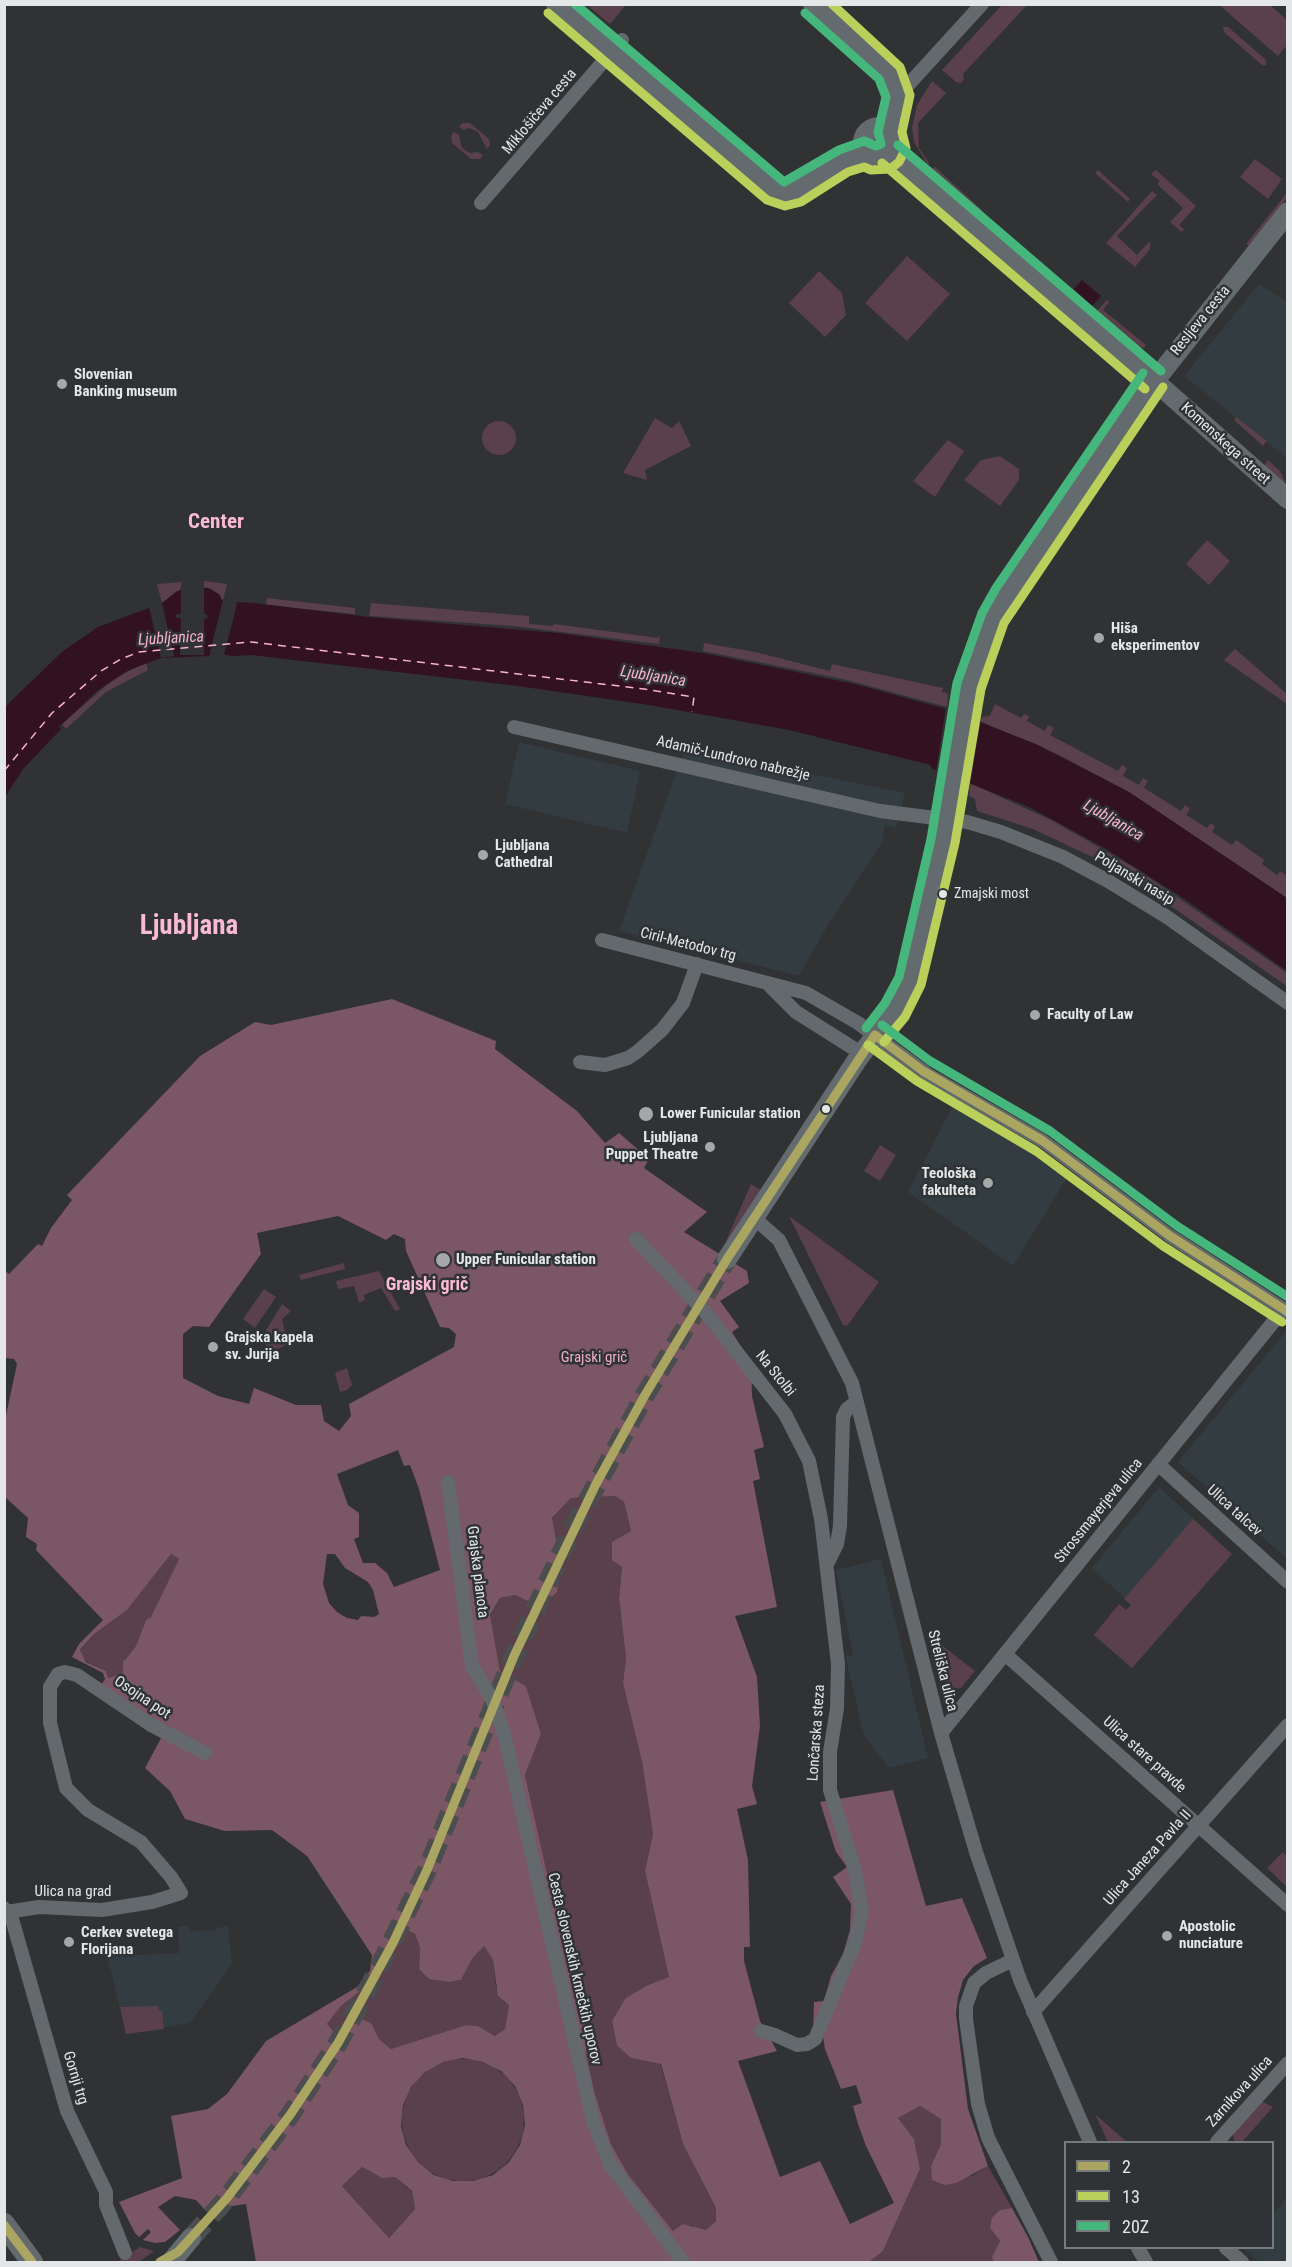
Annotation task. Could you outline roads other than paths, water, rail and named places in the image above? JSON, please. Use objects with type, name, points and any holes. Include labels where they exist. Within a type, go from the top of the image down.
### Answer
[{"type":"main road","points":[[556,4],[617,46],[775,191],[784,194],[807,185],[835,164],[866,153]]},
{"type":"main road","points":[[813,4],[889,72],[898,96],[890,133],[894,145],[890,154],[876,159],[866,153],[863,141],[867,132],[879,127],[890,133]]},
{"type":"main road","name":"Komenskega street","points":[[890,154],[1154,380],[1287,499]]},
{"type":"main road","name":"Resljeva cesta","points":[[727,1259],[861,1053],[895,1010],[910,981],[953,787],[966,700],[975,664],[993,618],[1006,595],[1123,421],[1287,212]]},
{"type":"main road","points":[[7,2229],[20,2262]]},
{"type":"main road","points":[[7,2229],[32,2262]]},
{"type":"main road","points":[[160,2262],[180,2251]]},
{"type":"street","points":[[898,96],[982,4]]},
{"type":"street","name":"Miklošičeva cesta","points":[[482,203],[617,46]]},
{"type":"street","name":"Adamič-Lundrovo nabrežje","points":[[514,727],[880,811],[946,819]]},
{"type":"street","name":"Poljanski nasip","points":[[946,819],[1001,832],[1092,871],[1167,917],[1287,1003]]},
{"type":"street","name":"Ciril-Metodov trg","points":[[602,940],[806,993],[875,1035],[927,1074],[1043,1141],[1178,1242],[1286,1311]]},
{"type":"street","points":[[579,1062],[606,1065],[638,1052],[675,1014],[690,987],[697,964]]},
{"type":"street","name":"Ciril-Metodov trg","points":[[766,984],[784,997],[796,1012],[861,1053]]},
{"type":"street","name":"Streliška ulica","points":[[753,1217],[779,1240],[852,1383],[941,1733],[976,1852],[1033,2012],[1090,2141]]},
{"type":"street","name":"Na Stolbi","points":[[636,1239],[713,1321],[792,1424],[812,1471],[828,1562]]},
{"type":"street","name":"Strossmayerjeva ulica","points":[[941,1733],[1158,1464],[1286,1311]]},
{"type":"street","name":"Lončarska steza","points":[[761,2031],[797,2045],[807,2044],[814,2039],[855,1943],[862,1911],[855,1870],[830,1790],[830,1752],[837,1708],[838,1664],[828,1562],[837,1544],[840,1526],[843,1417],[847,1408],[856,1402]]},
{"type":"street","name":"Ulica talcev","points":[[1158,1464],[1287,1582]]},
{"type":"street","name":"Grajska planota","points":[[448,1482],[471,1661]]},
{"type":"street","name":"Ulica stare pravde","points":[[1005,1654],[1287,1905]]},
{"type":"street","name":"Cesta slovenskih kmečkih uporov","points":[[471,1661],[492,1699],[504,1733],[593,2121],[610,2164],[683,2262]]},
{"type":"street","name":"Osojna pot","points":[[61,1673],[77,1675],[151,1725],[205,1753]]},
{"type":"street","name":"Ulica na grad","points":[[6,1910],[56,1906],[102,1910],[152,1902],[181,1893],[171,1877],[141,1842],[88,1810],[66,1788],[54,1746],[48,1700],[51,1683],[61,1673]]},
{"type":"street","name":"Ulica Janeza Pavla II","points":[[1033,2012],[1287,1725]]},
{"type":"street","name":"Gornji trg","points":[[6,1910],[12,1919],[67,2111],[106,2192],[106,2205],[125,2253]]},
{"type":"street","points":[[1013,1960],[986,1973],[974,1983],[966,2006],[966,2019],[978,2104],[988,2138],[1051,2262]]},
{"type":"street","name":"Zarnikova ulica","points":[[1218,2141],[1287,2063]]},
{"type":"street","points":[[1228,2249],[1242,2262]]},
{"type":"water","points":[[1082,280],[1101,296],[1092,306],[1074,289]]},
{"type":"water","name":"Ljubljanica","points":[[208,588],[219,594],[222,600],[236,604],[237,602],[254,603],[369,617],[558,633],[703,653],[855,684],[946,709],[1036,744],[1129,792],[1287,898],[1287,971],[1183,898],[1101,846],[1029,807],[931,768],[931,765],[789,730],[649,705],[518,686],[251,655],[232,656],[211,652],[209,656],[161,658],[129,670],[97,691],[59,727],[61,729],[23,769],[5,797],[5,708],[10,702],[63,651],[98,627],[162,603],[177,591]],"holes":[[[181,613],[204,613],[209,617],[204,619],[176,618],[176,615]]]},
{"type":"tunnel","points":[[191,2238],[227,2198],[290,2115],[338,2043],[373,1980],[427,1870],[514,1656],[573,1528],[645,1395],[727,1259]]},
{"type":"place","name":"Slovenian Banking museum","points":[[62,384]]},
{"type":"place","name":"Hiša eksperimentov","points":[[1099,638]]},
{"type":"place","name":"Ljubljana Cathedral","points":[[483,855]]},
{"type":"place","name":"Zmajski most","points":[[943,894]]},
{"type":"place","name":"Faculty of Law","points":[[1035,1015]]},
{"type":"place","name":"Lower Funicular station","points":[[646,1114]]},
{"type":"place","name":"Ljubljana Puppet Theatre","points":[[710,1147]]},
{"type":"place","name":"Teološka fakulteta","points":[[988,1183]]},
{"type":"place","name":"Upper Funicular station","points":[[443,1260]]},
{"type":"place","name":"Grajska kapela sv. Jurija","points":[[213,1347]]},
{"type":"place","name":"Apostolic nunciature","points":[[1167,1936]]},
{"type":"place","name":"Cerkev svetega Florijana","points":[[69,1942]]},
{"type":"district","name":"Center","points":[[216,523]]},
{"type":"district","name":"Ljubljana","points":[[189,927]]},
{"type":"district","name":"Grajski grič","points":[[427,1285]]}]
